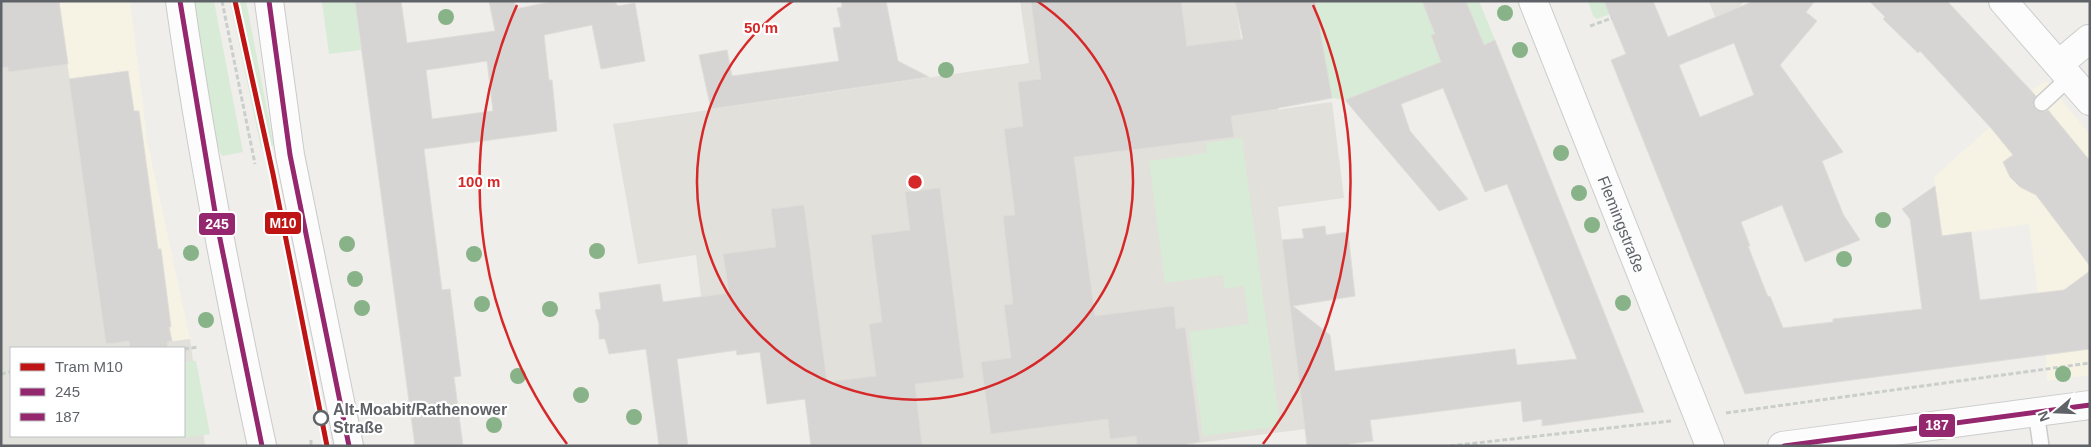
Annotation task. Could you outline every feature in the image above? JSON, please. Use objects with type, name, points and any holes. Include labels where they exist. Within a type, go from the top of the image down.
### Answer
[{"type":"street","points":[[180,1],[195,107],[210,191],[262,446]]},
{"type":"street","points":[[269,1],[290,155],[349,446]]},
{"type":"street","name":"Flemingstraße","points":[[1533,1],[1710,446]]},
{"type":"street","points":[[2003,1],[2090,102]]},
{"type":"street","points":[[2064,70],[2089,39]]},
{"type":"street","points":[[1782,446],[2090,405]]},
{"type":"lane","points":[[2042,103],[2064,70]]},
{"type":"lane","points":[[2036,412],[2041,446]]},
{"type":"path","points":[[222,1],[255,164]]},
{"type":"path","points":[[1590,26],[1612,18]]},
{"type":"path","points":[[185,349],[198,347]]},
{"type":"path","points":[[1745,411],[2090,362]]},
{"type":"path","points":[[1450,446],[1650,424]]},
{"type":"path","points":[[311,440],[311,446]]},
{"type":"shaded area","points":[[1,1],[67,1],[59,3],[106,344],[129,341],[130,347],[190,339],[205,446],[1,446]]},
{"type":"shaded area","points":[[67,1],[130,1],[147,140],[190,339],[130,347],[129,341],[106,344],[59,3]]},
{"type":"shaded area","points":[[1020,1],[1235,1],[1253,113],[1332,102],[1344,198],[1278,207],[1305,429],[1175,446],[811,446],[805,399],[767,404],[760,352],[737,355],[736,351],[708,354],[696,255],[638,264],[613,124],[1029,63]]},
{"type":"shaded area","points":[[1709,1],[1744,1],[1740,7],[1715,17]]},
{"type":"shaded area","points":[[2046,81],[2090,135],[2090,375],[2047,381],[2046,354],[2029,224],[1942,236],[1934,177],[2031,91]]},
{"type":"green space","points":[[192,1],[214,1],[243,152],[222,156],[213,136]]},
{"type":"green space","points":[[230,1],[246,1],[274,146],[261,148]]},
{"type":"green space","points":[[355,1],[361,50],[329,54],[322,2]]},
{"type":"green space","points":[[1315,1],[1422,1],[1435,34],[1431,36],[1441,62],[1345,100],[1332,98]]},
{"type":"green space","points":[[1466,1],[1479,1],[1495,40],[1484,45]]},
{"type":"green space","points":[[1588,1],[1605,1],[1610,14],[1597,19],[1593,16]]},
{"type":"green space","points":[[1242,138],[1280,426],[1203,436],[1189,332],[1249,324],[1244,286],[1225,289],[1223,275],[1165,283],[1149,161],[1207,153],[1206,143]]},
{"type":"green space","points":[[196,361],[210,434],[177,439],[176,437],[185,437],[185,362]]},
{"type":"building","points":[[1,1],[59,1],[68,64],[8,72],[8,67],[1,68]]},
{"type":"building","points":[[355,1],[401,1],[407,43],[495,31],[489,1],[514,1],[516,9],[554,1],[614,1],[618,6],[635,3],[645,61],[601,69],[592,25],[544,35],[549,80],[552,80],[557,131],[424,149],[442,290],[450,289],[461,376],[454,377],[463,446],[415,446]],"holes":[[[487,61],[493,111],[432,119],[426,70]]]},
{"type":"building","points":[[841,1],[886,1],[898,61],[929,77],[711,109],[699,55],[727,50],[732,76],[839,61],[833,28],[841,27],[837,8],[842,7]]},
{"type":"building","points":[[1031,1],[1181,1],[1187,46],[1243,39],[1235,1],[1315,1],[1332,98],[1231,116],[1234,137],[1074,157],[1095,316],[1174,306],[1176,329],[1185,327],[1200,442],[1175,446],[1137,446],[1136,436],[1110,439],[1108,419],[991,434],[981,362],[1011,358],[1004,305],[1013,304],[1003,216],[1015,215],[1004,129],[1023,126],[1018,82],[1041,79]]},
{"type":"building","points":[[1422,1],[1466,1],[1484,45],[1495,40],[1644,412],[1542,426],[1542,419],[1523,422],[1521,401],[1370,420],[1373,441],[1349,444],[1349,446],[1307,446],[1282,240],[1304,238],[1302,229],[1325,226],[1326,235],[1348,232],[1355,296],[1293,306],[1330,335],[1335,371],[1515,349],[1517,365],[1577,359],[1507,184],[1485,192],[1443,88],[1401,104],[1410,131],[1468,199],[1439,211],[1345,100],[1441,62],[1431,35],[1435,34]]},
{"type":"building","points":[[1604,1],[1653,1],[1668,37],[1754,1],[1815,1],[1806,12],[1817,21],[1780,65],[1843,152],[1822,161],[1843,214],[1860,240],[1805,262],[1782,205],[1741,222],[1750,246],[1748,246],[1768,297],[1770,296],[1783,328],[1833,322],[1833,319],[1922,309],[1910,219],[1902,209],[1935,186],[1942,236],[1971,232],[1980,300],[2064,290],[2090,271],[2090,349],[1745,394],[1611,60],[1626,54]],"holes":[[[1734,43],[1754,95],[1700,117],[1679,65]]]},
{"type":"building","points":[[1869,1],[1947,1],[2036,96],[2033,105],[2036,110],[2044,112],[2048,110],[2090,161],[2090,266],[2036,195],[2020,187],[2010,177],[2003,162],[2013,155],[1991,128],[1920,51],[1918,53],[1883,19],[1885,17]]},
{"type":"building","points":[[128,71],[134,111],[139,111],[158,249],[161,249],[172,341],[167,342],[168,347],[130,347],[129,341],[106,344],[69,79]]},
{"type":"building","points":[[940,188],[964,378],[915,384],[922,446],[811,446],[805,399],[767,404],[760,352],[737,355],[736,350],[677,359],[688,446],[659,446],[646,349],[609,354],[605,339],[599,339],[599,324],[595,310],[601,309],[599,293],[660,284],[663,302],[729,293],[723,254],[776,247],[771,209],[804,205],[827,382],[876,376],[869,324],[882,322],[871,235],[910,230],[905,192]]},
{"type":"tram line","name":"M10","points":[[235,1],[273,174],[327,446]]},
{"type":"transit line","name":"245","points":[[180,1],[217,224],[262,446]]},
{"type":"transit line","name":"245","points":[[269,1],[290,155],[349,446]]},
{"type":"transit line","name":"187","points":[[1784,446],[2090,405]]},
{"type":"place","name":"Alt-Moabit/Rathenower Straße","points":[[321,418]]}]
